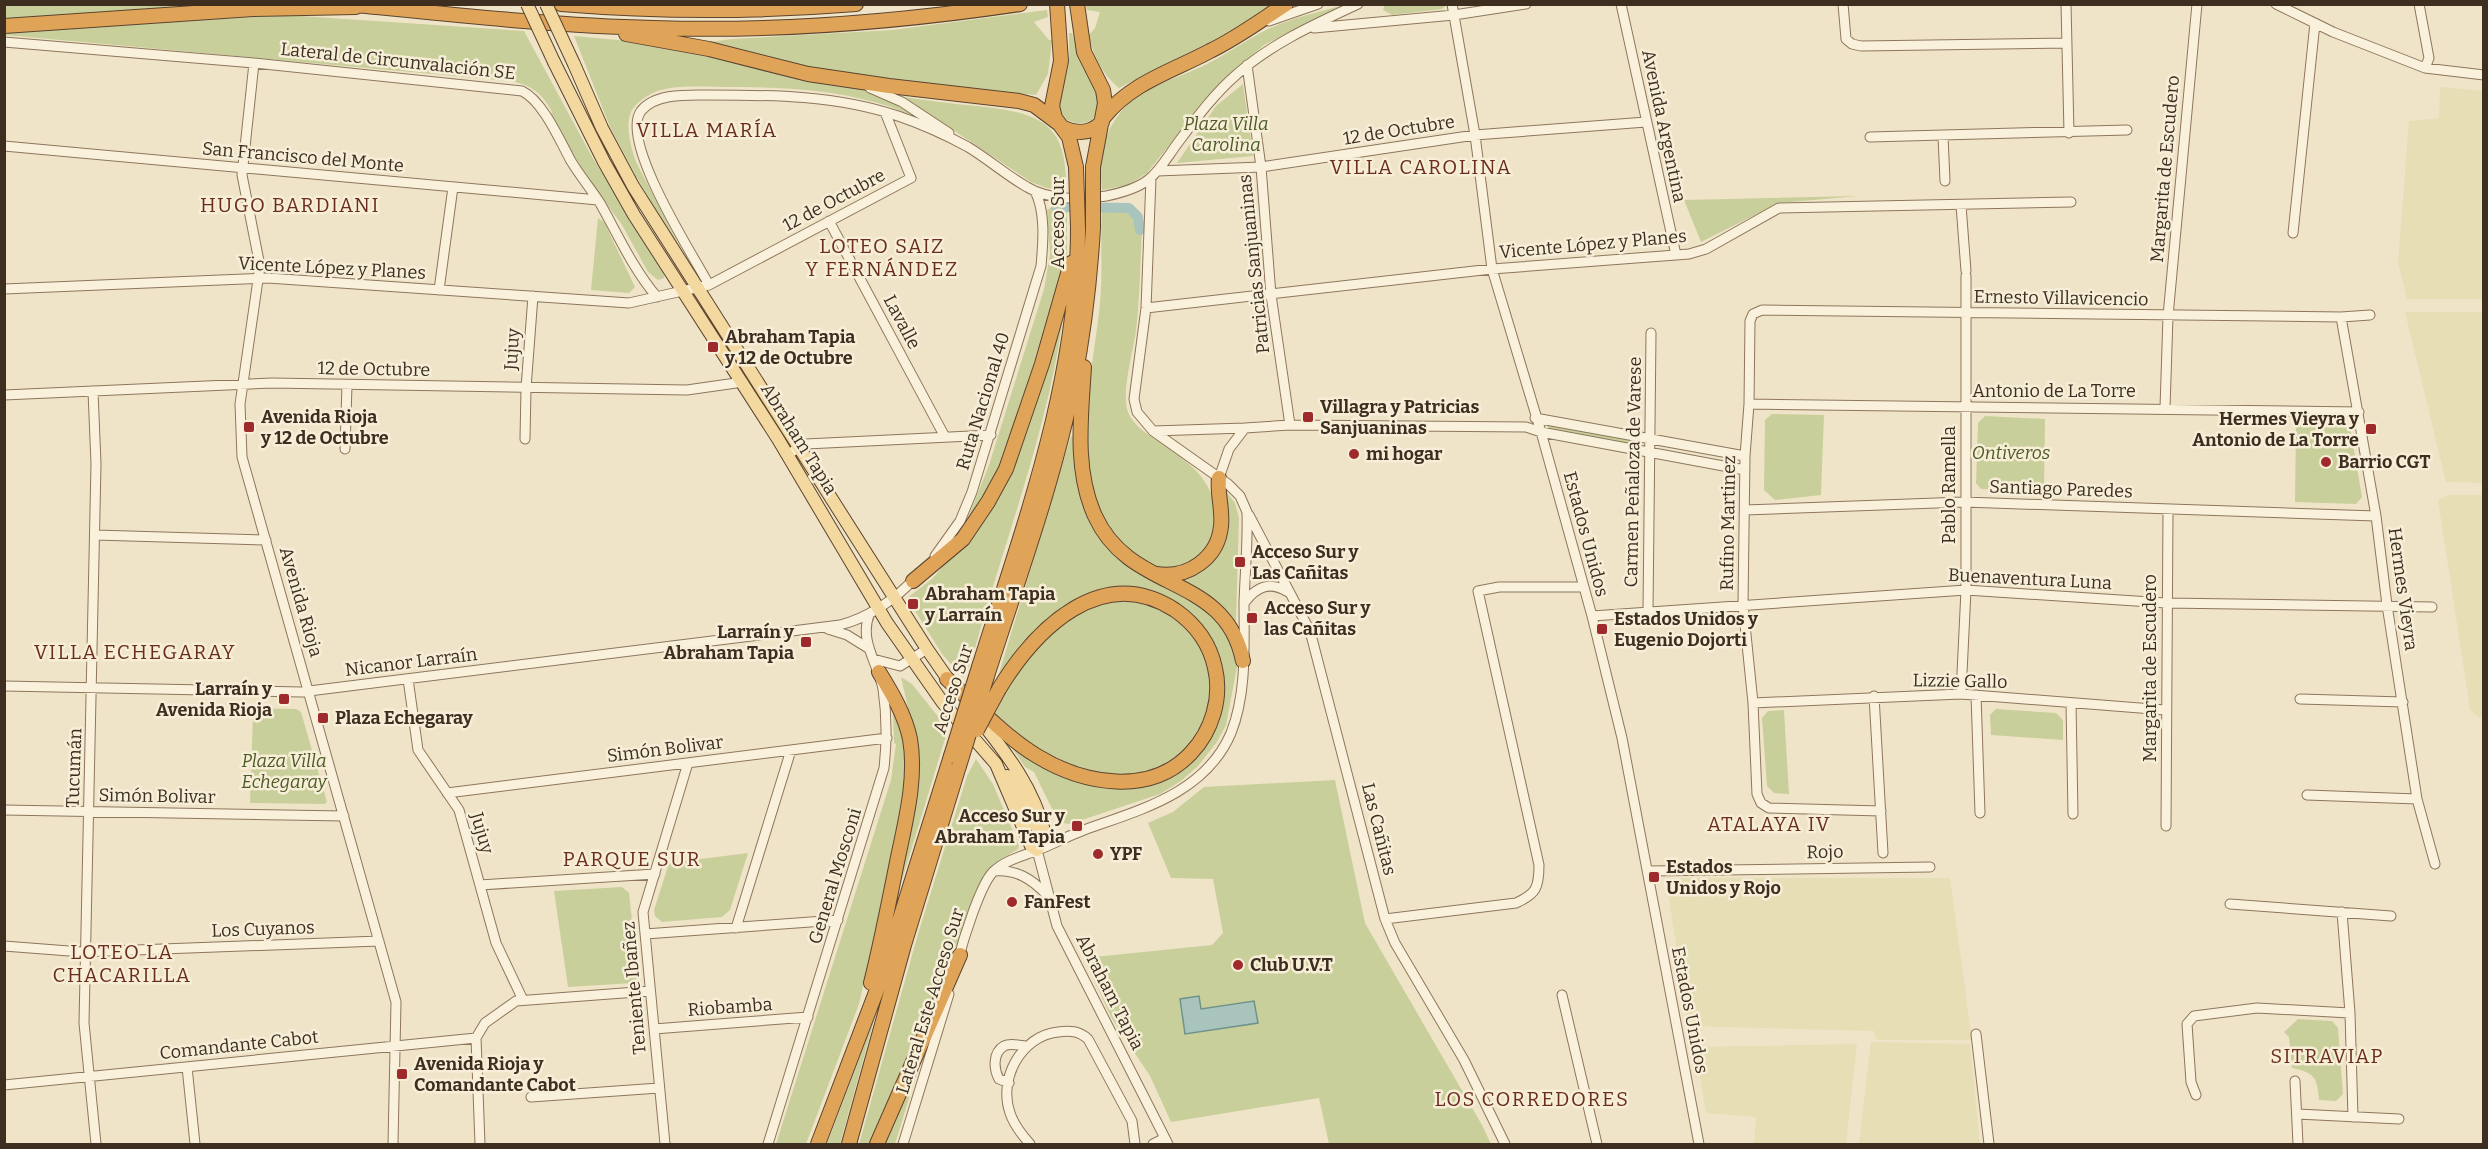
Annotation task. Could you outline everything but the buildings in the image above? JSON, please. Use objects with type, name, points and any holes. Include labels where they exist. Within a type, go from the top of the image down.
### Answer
[{"type":"highway","points":[[346,4],[568,24],[692,29],[820,26],[905,19],[1020,4]]},
{"type":"highway","points":[[561,4],[614,8],[740,10],[856,4]]},
{"type":"highway","points":[[614,8],[683,4]]},
{"type":"highway","name":"Acceso Sur","points":[[849,1144],[1057,408],[1075,297],[1078,228],[1076,167],[1073,149],[1052,106],[1060,72],[1061,34],[1057,4]]},
{"type":"highway","name":"Acceso Sur","points":[[983,672],[1063,427],[1075,375],[1089,293],[1093,228],[1093,167],[1103,119],[1103,90],[1087,60],[1080,32],[1077,4]]},
{"type":"highway","points":[[568,24],[710,50],[808,74],[854,82],[1019,101],[1034,105],[1061,125],[1077,132],[1086,132],[1093,130],[1122,98],[1139,86],[1227,42],[1286,4]]},
{"type":"highway","points":[[4,26],[253,9],[367,6]]},
{"type":"highway","points":[[913,581],[963,539],[988,502],[1006,469],[1058,315],[1078,228]]},
{"type":"highway","points":[[1089,293],[1081,442],[1084,482],[1095,516],[1108,540],[1123,555],[1151,574],[1196,594],[1212,606],[1226,621],[1236,638],[1243,661]]},
{"type":"highway","points":[[1151,574],[1169,575],[1186,572],[1211,554],[1221,526],[1220,478]]},
{"type":"highway","points":[[947,679],[1035,755],[1083,776],[1133,782],[1154,777],[1173,768],[1190,755],[1208,728],[1215,709],[1217,689],[1215,670],[1209,650],[1190,622],[1170,607],[1136,596],[1115,595],[1084,603],[1045,629],[1022,654],[999,689],[958,759]]},
{"type":"highway","points":[[857,1044],[902,841],[911,771],[910,738],[907,727],[896,701],[879,672]]},
{"type":"highway","name":"Acceso Sur","points":[[818,1144],[857,1044],[958,759]]},
{"type":"highway","points":[[877,1144],[960,955]]},
{"type":"main road","name":"Abraham Tapia","points":[[526,4],[621,193],[788,454],[874,611],[913,659],[943,703],[996,764],[1031,846],[1037,850]]},
{"type":"main road","name":"Abraham Tapia","points":[[546,4],[603,128],[633,186],[704,287],[800,447],[927,649],[947,679],[1004,749],[1024,779],[1045,834]]},
{"type":"main road","points":[[996,764],[1017,788],[1037,830],[1045,834],[1037,850]]},
{"type":"street","points":[[1227,42],[1281,16],[1318,4]]},
{"type":"street","points":[[854,82],[902,102],[1035,191],[1071,197],[1102,196],[1131,189],[1154,175],[1212,100],[1264,51],[1358,4]]},
{"type":"street","points":[[1305,29],[1453,10],[1526,4]]},
{"type":"street","name":"Avenida Argentina","points":[[1621,4],[1676,255]]},
{"type":"street","points":[[1843,4],[1846,39],[1852,44],[1862,46],[2067,43]]},
{"type":"street","points":[[2066,4],[2069,133]]},
{"type":"street","name":"Margarita de Escudero","points":[[2165,408],[2168,316],[2197,4]]},
{"type":"street","points":[[2276,4],[2315,24],[2425,68],[2484,75]]},
{"type":"street","points":[[2418,4],[2429,58],[2425,68]]},
{"type":"street","name":"Estados Unidos","points":[[1453,10],[1475,135],[1492,269],[1541,432],[1582,587],[1592,616],[1622,738],[1699,1144]]},
{"type":"street","points":[[2293,233],[2315,24]]},
{"type":"street","name":"Lateral de Circunvalación SE","points":[[4,42],[254,63],[522,91],[531,96],[542,110],[578,172],[598,200],[640,277],[657,297]]},
{"type":"street","name":"Avenida Rioja","points":[[254,63],[242,175],[260,266],[240,404],[242,458],[396,1002],[393,1144]]},
{"type":"street","name":"Patricias Sanjuaninas","points":[[1247,65],[1261,167],[1271,295],[1290,424]]},
{"type":"street","points":[[657,297],[704,287],[659,196],[645,162],[636,128],[640,113],[645,107],[663,98],[785,95],[847,102],[885,112],[965,146]]},
{"type":"street","name":"12 de Octubre","points":[[704,287],[911,178],[885,112]]},
{"type":"street","name":"12 de Octubre","points":[[1154,175],[1261,167],[1475,135],[1646,122]]},
{"type":"street","points":[[1870,137],[2127,130]]},
{"type":"street","points":[[1943,136],[1945,181]]},
{"type":"street","name":"San Francisco del Monte","points":[[4,146],[598,200]]},
{"type":"street","points":[[994,871],[1013,859],[1166,800],[1206,770],[1224,746],[1234,723],[1241,688],[1243,661],[1247,512],[1235,490],[1154,431],[1140,418],[1135,405],[1146,308],[1154,175]]},
{"type":"street","points":[[439,290],[453,187]]},
{"type":"street","name":"Ruta Nacional 40","points":[[894,597],[913,581],[939,552],[960,521],[991,435],[1041,266],[1042,228],[1040,205],[1035,191]]},
{"type":"street","name":"Vicente López y Planes","points":[[1146,308],[1492,269],[1676,255],[1706,249],[1779,208],[2071,202]]},
{"type":"street","name":"Pablo Ramella","points":[[1961,205],[1967,314],[1964,502],[1966,590],[1961,694]]},
{"type":"street","name":"Lavalle","points":[[829,221],[945,437]]},
{"type":"street","name":"Vicente López y Planes","points":[[4,289],[258,278],[628,303],[657,297]]},
{"type":"street","name":"Jujuy","points":[[525,439],[526,387],[533,296]]},
{"type":"street","name":"Ernesto Villavicencio","points":[[1753,314],[1761,310],[2168,316],[2341,317],[2370,315]]},
{"type":"street","name":"Rufino Martinez","points":[[1753,314],[1750,321],[1749,404],[1745,456],[1743,605],[1753,704],[1757,794],[1761,803],[1769,808],[1881,811]]},
{"type":"street","name":"Hermes Vieyra","points":[[2341,317],[2376,516],[2417,799],[2435,864]]},
{"type":"street","name":"Carmen Peñaloza de Varese","points":[[1648,611],[1651,333]]},
{"type":"street","name":"12 de Octubre","points":[[4,395],[243,385],[687,390],[743,382]]},
{"type":"street","points":[[345,449],[347,385]]},
{"type":"street","name":"Tucumán","points":[[93,391],[96,465],[93,688],[84,1023],[96,1144]]},
{"type":"street","name":"Antonio de La Torre","points":[[1749,404],[2359,412]]},
{"type":"street","points":[[1526,427],[1535,418],[1745,456]]},
{"type":"street","points":[[1154,431],[1245,429],[1290,424],[1526,427],[1541,432],[1745,470]]},
{"type":"street","points":[[1220,478],[1229,449],[1245,429]]},
{"type":"street","points":[[788,454],[806,444],[991,435]]},
{"type":"street","name":"Santiago Paredes","points":[[1745,510],[1964,502],[2376,516]]},
{"type":"street","name":"Margarita de Escudero","points":[[2166,826],[2168,510]]},
{"type":"street","name":"Las Cañitas","points":[[1247,512],[1310,631],[1385,919],[1395,943],[1464,1060],[1505,1144]]},
{"type":"street","points":[[95,535],[266,540]]},
{"type":"street","points":[[1244,603],[1255,590],[1266,585],[1276,586],[1288,592]]},
{"type":"street","points":[[1385,919],[1515,903],[1529,897],[1536,889],[1539,865],[1478,591],[1499,587],[1582,587]]},
{"type":"street","name":"Buenaventura Luna","points":[[1592,616],[1966,590],[2166,603],[2387,604],[2432,607]]},
{"type":"street","name":"Nicanor Larraín","points":[[4,686],[309,691],[819,628],[848,623],[874,611],[894,597]]},
{"type":"street","name":"General Mosconi","points":[[768,1144],[881,781],[887,738],[887,718],[879,672],[868,648],[866,631],[874,611]]},
{"type":"street","name":"Nicanor Larraín","points":[[819,628],[847,635],[868,648]]},
{"type":"street","points":[[873,659],[900,666],[927,649]]},
{"type":"street","name":"Jujuy","points":[[408,679],[418,750],[459,810],[496,943],[523,1000]]},
{"type":"street","name":"Lizzie Gallo","points":[[1753,704],[1874,696],[1961,694],[2165,710]]},
{"type":"street","points":[[1976,695],[1980,813]]},
{"type":"street","points":[[1874,696],[1883,853]]},
{"type":"street","points":[[2300,699],[2403,702]]},
{"type":"street","points":[[2071,704],[2073,814]]},
{"type":"street","name":"Simón Bolivar","points":[[447,793],[887,738]]},
{"type":"street","points":[[736,928],[791,750]]},
{"type":"street","name":"Teniente Ibañez","points":[[664,1144],[643,912],[688,763]]},
{"type":"street","points":[[2307,795],[2417,799]]},
{"type":"street","name":"Simón Bolivar","points":[[4,810],[344,816]]},
{"type":"street","points":[[1045,834],[1064,839]]},
{"type":"street","name":"Abraham Tapia","points":[[1037,850],[1057,926],[1067,949],[1167,1141]]},
{"type":"street","name":"Rojo","points":[[1648,871],[1930,867]]},
{"type":"street","points":[[994,871],[1004,870],[1021,874],[1034,882],[1048,896]]},
{"type":"street","name":"Lateral Este Acceso Sur","points":[[903,1144],[960,955],[985,883],[994,871]]},
{"type":"street","points":[[480,885],[655,874]]},
{"type":"street","points":[[2230,904],[2391,916]]},
{"type":"street","points":[[2342,912],[2350,1013],[2353,1117]]},
{"type":"street","points":[[645,934],[838,920]]},
{"type":"street","name":"Los Cuyanos","points":[[4,946],[86,952],[379,941]]},
{"type":"street","points":[[480,1144],[476,1038],[479,1030],[499,1011],[513,1001],[650,991]]},
{"type":"street","points":[[1562,995],[1597,1144]]},
{"type":"street","points":[[2196,1095],[2191,1082],[2187,1024],[2194,1016],[2257,1008],[2350,1013]]},
{"type":"street","name":"Riobamba","points":[[654,1029],[808,1017]]},
{"type":"street","points":[[1030,1144],[1015,1126],[1009,1112],[1007,1092],[1020,1053],[1025,1046],[1050,1033],[1076,1031],[1088,1040],[1132,1121],[1136,1144]]},
{"type":"street","points":[[1976,1034],[1989,1144]]},
{"type":"street","name":"Comandante Cabot","points":[[4,1085],[476,1038]]},
{"type":"street","points":[[1009,1083],[999,1080],[995,1071],[995,1061],[1000,1050],[1011,1045],[1025,1046]]},
{"type":"street","points":[[187,1067],[195,1144]]},
{"type":"street","points":[[2295,1081],[2298,1144]]},
{"type":"street","points":[[531,1097],[659,1089]]},
{"type":"street","points":[[2296,1114],[2399,1119]]},
{"type":"street","points":[[1153,1144],[1167,1141]]},
{"type":"shaded area","points":[[2440,87],[2483,91],[2483,299],[2407,299],[2398,263],[2409,121],[2439,118]]},
{"type":"shaded area","points":[[2405,312],[2483,312],[2483,483],[2446,482]]},
{"type":"shaded area","points":[[2448,495],[2483,495],[2483,717],[2478,717],[2470,709],[2438,500]]},
{"type":"shaded area","points":[[1666,878],[1950,878],[1972,1040],[1876,1040],[1874,1031],[1688,1026]]},
{"type":"shaded area","points":[[1871,1042],[1970,1044],[1980,1144],[1859,1144]]},
{"type":"shaded area","points":[[1857,1044],[1846,1144],[1754,1144],[1756,1117],[1706,1113],[1695,1047]]},
{"type":"green space","points":[[1385,4],[1446,5],[1442,9],[1392,15],[1383,10]]},
{"type":"green space","points":[[5,5],[248,5],[5,22]]},
{"type":"green space","points":[[1086,5],[1275,5],[1207,44],[1119,88],[1103,71],[1089,35],[1095,28],[1100,12],[1087,10]]},
{"type":"green space","points":[[1344,5],[1264,45],[1215,88],[1147,173],[1128,185],[1102,190],[1101,159],[1105,140],[1120,113],[1138,96],[1207,64],[1266,30]]},
{"type":"green space","points":[[1047,10],[1048,17],[1034,22],[1049,40],[1052,40],[1048,74],[1036,95],[879,79],[802,67],[710,42],[892,30]]},
{"type":"green space","points":[[286,15],[524,31],[591,155],[664,278],[658,280],[648,272],[622,225],[585,174],[551,115],[552,112],[548,105],[536,91],[524,85],[510,81],[5,35],[5,32]]},
{"type":"green space","points":[[1069,33],[1072,33],[1080,60],[1099,98],[1098,113],[1084,123],[1067,120],[1060,108],[1060,94],[1069,63]]},
{"type":"green space","points":[[574,36],[629,41],[697,52],[857,88],[886,99],[929,124],[874,102],[798,89],[683,87],[668,88],[646,97],[634,107],[629,120],[632,151],[692,270],[636,176],[610,127]]},
{"type":"green space","name":"Plaza Villa Carolina","points":[[1243,84],[1253,156],[1177,163],[1216,106]]},
{"type":"green space","points":[[903,97],[1017,112],[1046,125],[1055,135],[1062,149],[1066,191],[1047,188],[1031,182]]},
{"type":"green space","points":[[1859,196],[1779,203],[1701,242],[1684,200]]},
{"type":"green space","points":[[1052,207],[1067,208],[1067,254],[1053,314],[998,474],[964,528],[989,465],[1044,289],[1050,254],[1047,210]]},
{"type":"green space","points":[[1102,208],[1130,210],[1137,218],[1138,231],[1142,231],[1136,331],[1126,394],[1128,412],[1142,430],[1196,471],[1211,492],[1214,505],[1215,520],[1208,545],[1190,563],[1178,568],[1166,570],[1153,568],[1137,559],[1104,520],[1090,484],[1086,464],[1086,418],[1100,303]]},
{"type":"green space","points":[[598,218],[604,222],[635,287],[629,293],[591,290]]},
{"type":"green space","points":[[1060,323],[1062,325],[1054,368],[1034,452],[972,659],[963,678],[942,654],[907,598],[932,579],[980,524]]},
{"type":"green space","points":[[1772,414],[1824,415],[1821,495],[1775,500],[1764,490],[1765,420]]},
{"type":"green space","name":"Ontiveros","points":[[1985,416],[2045,419],[2044,490],[1981,489],[1976,483],[1978,423]]},
{"type":"green space","name":"Barrio CGT","points":[[2296,421],[2343,422],[2350,427],[2362,497],[2356,504],[2295,502]]},
{"type":"green space","points":[[1547,423],[1639,441],[1639,445],[1548,429]]},
{"type":"green space","points":[[1071,436],[1076,437],[1096,530],[1186,594],[1227,629],[1238,662],[1226,725],[1217,742],[1198,766],[1181,781],[1160,794],[1070,824],[1062,823],[1056,817],[1034,772],[1025,767],[1010,745],[1122,786],[1200,749],[1219,670],[1171,603],[1089,597],[996,683]]},
{"type":"green space","points":[[1224,489],[1235,503],[1239,518],[1236,621],[1233,621],[1217,603],[1176,579],[1208,564]]},
{"type":"green space","points":[[1112,602],[1138,603],[1161,610],[1180,622],[1196,639],[1206,659],[1211,681],[1209,705],[1200,729],[1192,742],[1172,762],[1137,777],[1091,772],[1054,761],[1026,743],[995,715],[1014,678],[1040,644],[1073,617]]},
{"type":"green space","points":[[901,677],[912,684],[948,729],[892,913],[912,726]]},
{"type":"green space","name":"Plaza Villa Echegaray","points":[[246,708],[296,709],[301,712],[327,802],[325,804],[250,803],[253,715]]},
{"type":"green space","points":[[1996,709],[2056,713],[2063,720],[2063,740],[1991,735],[1990,715]]},
{"type":"green space","points":[[1784,710],[1789,794],[1774,793],[1767,786],[1762,718],[1768,711]]},
{"type":"green space","points":[[895,711],[907,747],[904,793],[898,832],[859,1004],[806,1144],[776,1144],[891,780],[896,744],[894,743],[893,713]]},
{"type":"green space","points":[[976,759],[993,784],[1019,845],[1018,849],[995,863],[983,877],[923,1034],[872,1144],[859,1144],[918,934],[967,776]]},
{"type":"green space","name":"Club U.V.T","points":[[1335,780],[1365,923],[1491,1144],[1329,1144],[1319,1098],[1171,1122],[1150,1076],[1111,1017],[1084,958],[1212,945],[1223,933],[1213,879],[1171,878],[1148,823],[1173,812],[1204,787]]},
{"type":"green space","points":[[748,853],[730,910],[722,917],[662,922],[655,916],[654,910],[669,863]]},
{"type":"green space","points":[[622,887],[629,893],[638,976],[633,983],[568,987],[554,891]]},
{"type":"green space","points":[[875,1017],[840,1144],[827,1144]]},
{"type":"green space","points":[[2298,1019],[2332,1021],[2338,1028],[2343,1094],[2336,1101],[2319,1100],[2316,1081],[2313,1077],[2306,1072],[2292,1068],[2289,1037],[2284,1032]]},
{"type":"green space","points":[[918,1069],[895,1144],[881,1144]]},
{"type":"water","points":[[1199,996],[1201,1009],[1254,1001],[1258,1023],[1185,1034],[1180,999]]},
{"type":"waterway","points":[[1056,207],[1129,208],[1138,217],[1140,230]]},
{"type":"place","name":"Abraham Tapia y 12 de Octubre","points":[[713,347]]},
{"type":"place","name":"Villagra y Patricias Sanjuaninas","points":[[1308,417]]},
{"type":"place","name":"Avenida Rioja y 12 de Octubre","points":[[249,427]]},
{"type":"place","name":"Hermes Vieyra y Antonio de La Torre","points":[[2371,429]]},
{"type":"place","name":"mi hogar","points":[[1354,454]]},
{"type":"place","name":"Barrio CGT","points":[[2326,462]]},
{"type":"place","name":"Acceso Sur y Las Cañitas","points":[[1240,562]]},
{"type":"place","name":"Abraham Tapia y Larraín","points":[[913,604]]},
{"type":"place","name":"Acceso Sur y las Cañitas","points":[[1252,618]]},
{"type":"place","name":"Estados Unidos y Eugenio Dojorti","points":[[1602,629]]},
{"type":"place","name":"Larraín y Abraham Tapia","points":[[806,642]]},
{"type":"place","name":"Larraín y Avenida Rioja","points":[[284,699]]},
{"type":"place","name":"Plaza Echegaray","points":[[323,718]]},
{"type":"place","name":"Acceso Sur y Abraham Tapia","points":[[1077,826]]},
{"type":"place","name":"YPF","points":[[1098,854]]},
{"type":"place","name":"Estados Unidos y Rojo","points":[[1654,877]]},
{"type":"place","name":"FanFest","points":[[1012,902]]},
{"type":"place","name":"Club U.V.T","points":[[1238,965]]},
{"type":"place","name":"Avenida Rioja y Comandante Cabot","points":[[402,1074]]},
{"type":"district","name":"VILLA MARÍA","points":[[707,130]]},
{"type":"district","name":"VILLA CAROLINA","points":[[1421,167]]},
{"type":"district","name":"HUGO BARDIANI","points":[[290,205]]},
{"type":"district","name":"LOTEO SAIZ Y FERNÁNDEZ","points":[[882,258]]},
{"type":"district","name":"VILLA ECHEGARAY","points":[[135,652]]},
{"type":"district","name":"ATALAYA IV","points":[[1769,824]]},
{"type":"district","name":"PARQUE SUR","points":[[632,859]]},
{"type":"district","name":"LOTEO LA CHACARILLA","points":[[122,964]]},
{"type":"district","name":"SITRAVIAP","points":[[2327,1056]]},
{"type":"district","name":"LOS CORREDORES","points":[[1532,1099]]}]
